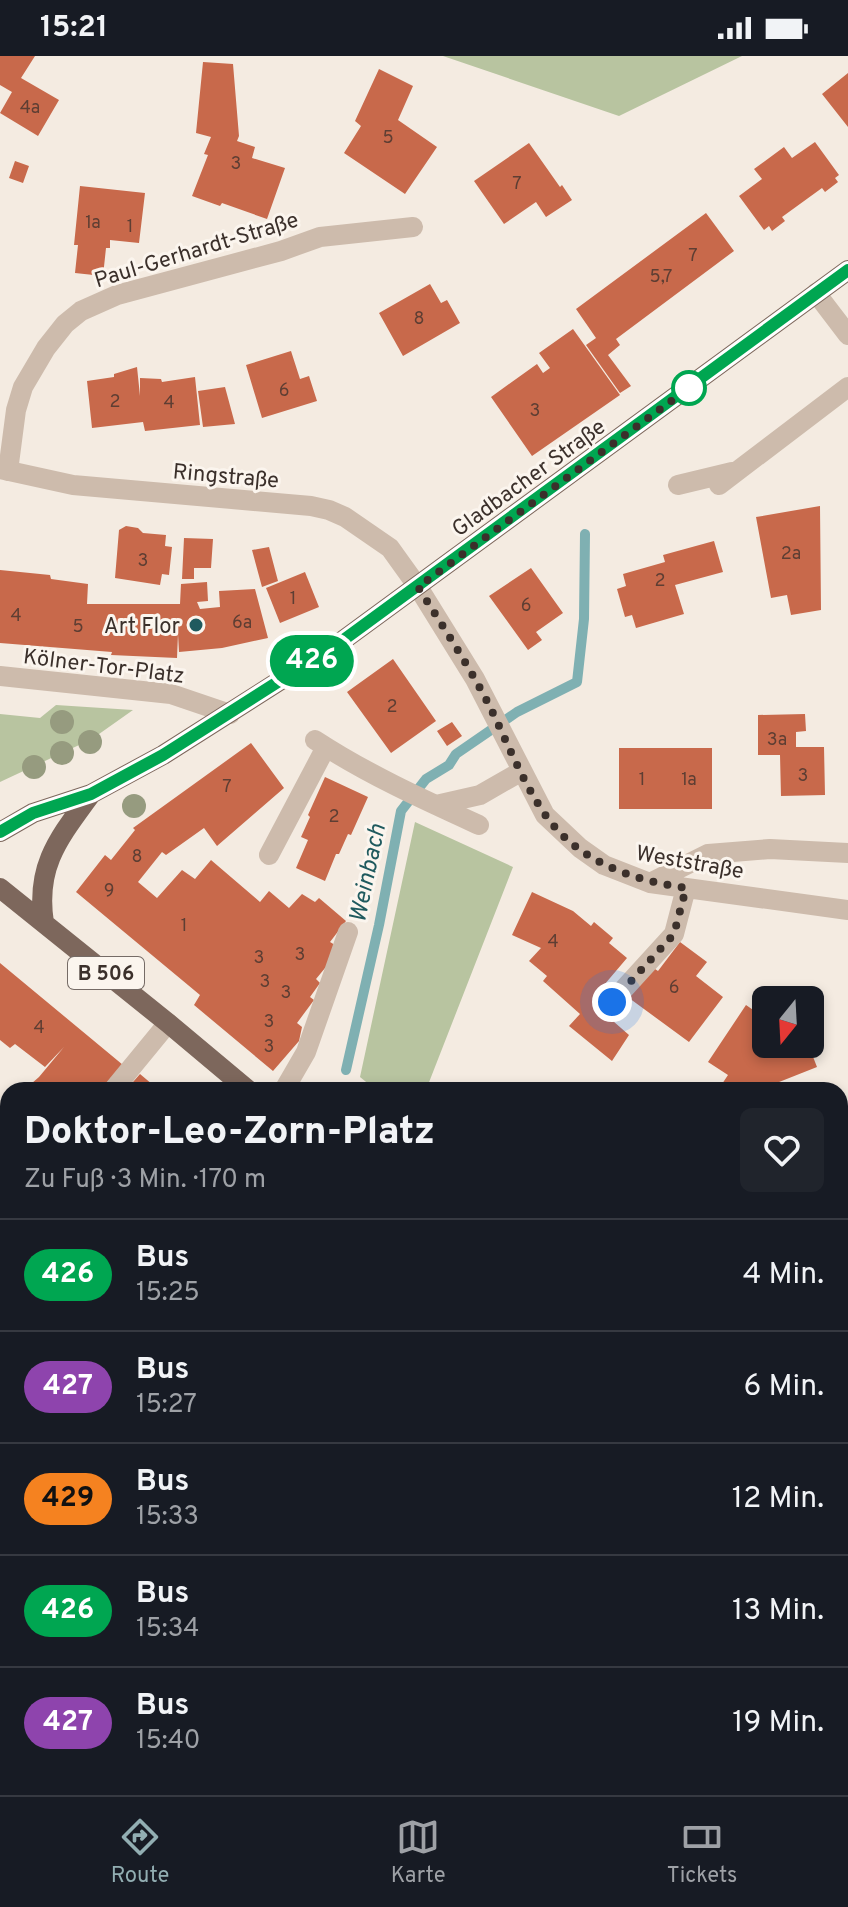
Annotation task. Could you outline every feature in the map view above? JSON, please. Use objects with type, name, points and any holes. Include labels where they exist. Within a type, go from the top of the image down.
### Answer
[{"type":"main road","name":"Gladbacher Straße","points":[[230,714],[418,587],[848,270]]},
{"type":"main road","points":[[0,832],[33,813],[91,794],[230,714]]},
{"type":"main road","points":[[44,923],[41,895],[49,857],[91,794]]},
{"type":"main road","name":"B 506","points":[[0,888],[238,1082]]},
{"type":"street","name":"Paul-Gerhardt-Straße","points":[[4,470],[23,387],[46,348],[65,324],[81,311],[117,295],[268,255],[320,237],[413,227]]},
{"type":"street","points":[[816,293],[848,335]]},
{"type":"street","points":[[719,485],[848,387]]},
{"type":"street","name":"Ringstraße","points":[[4,470],[73,485],[329,510],[361,526],[390,548],[418,587]]},
{"type":"street","points":[[678,485],[736,471]]},
{"type":"street","name":"Weststraße","points":[[418,587],[490,708],[545,815],[604,865],[650,883],[848,910]]},
{"type":"street","name":"Kölner-Tor-Platz","points":[[0,676],[171,694],[230,714]]},
{"type":"street","points":[[269,855],[320,743],[387,783],[479,825]]},
{"type":"street","points":[[436,805],[480,795],[522,771]]},
{"type":"street","points":[[650,883],[708,854],[770,849],[848,853]]},
{"type":"street","points":[[612,1002],[674,934],[686,888]]},
{"type":"street","points":[[289,1082],[306,1052],[348,932]]},
{"type":"street","points":[[120,1082],[168,1023]]},
{"type":"green space","points":[[443,56],[742,56],[619,116]]},
{"type":"green space","points":[[56,705],[133,710],[92,739],[0,782],[0,714],[40,718]]},
{"type":"green space","points":[[415,822],[513,867],[429,1082],[366,1082],[360,1077]]},
{"type":"building","points":[[0,56],[35,56],[21,78],[59,100],[38,136],[0,113],[12,92],[0,85]]},
{"type":"building","points":[[203,62],[233,64],[237,141],[255,147],[252,158],[285,168],[267,219],[192,196],[208,155],[204,154],[211,137],[196,133]]},
{"type":"building","points":[[379,69],[413,86],[398,120],[437,147],[405,194],[344,153],[361,126],[355,121]]},
{"type":"building","points":[[848,73],[848,127],[822,94]]},
{"type":"building","points":[[815,142],[839,175],[835,178],[838,182],[825,192],[822,188],[782,217],[785,221],[772,231],[769,226],[764,230],[739,196],[762,179],[754,169],[784,147],[792,158]]},
{"type":"building","points":[[529,143],[572,200],[546,217],[536,202],[504,224],[474,181]]},
{"type":"building","points":[[15,161],[29,166],[23,183],[9,178]]},
{"type":"building","points":[[80,186],[145,193],[139,243],[110,240],[103,276],[75,273],[78,245],[74,245]]},
{"type":"building","points":[[706,213],[734,251],[616,339],[620,345],[608,355],[631,386],[620,393],[586,345],[596,338],[576,309]]},
{"type":"building","points":[[430,284],[441,303],[447,300],[460,323],[403,356],[379,313]]},
{"type":"building","points":[[573,329],[620,395],[532,456],[491,397],[537,364],[543,373],[550,368],[539,353]]},
{"type":"building","points":[[291,351],[300,379],[309,376],[317,401],[262,418],[246,365]]},
{"type":"building","points":[[137,367],[140,396],[140,378],[161,379],[162,382],[195,377],[200,425],[145,431],[143,422],[92,428],[87,381],[114,377],[114,374]]},
{"type":"building","points":[[225,387],[235,424],[203,427],[198,391]]},
{"type":"building","points":[[820,506],[821,610],[791,615],[787,595],[771,598],[756,517]]},
{"type":"building","points":[[126,526],[138,528],[143,533],[166,535],[165,546],[172,547],[169,575],[162,574],[160,585],[115,578],[119,530]]},
{"type":"building","points":[[184,538],[213,539],[211,568],[194,568],[194,579],[182,579]]},
{"type":"building","points":[[714,541],[723,572],[675,585],[684,614],[636,628],[632,615],[625,617],[617,589],[626,586],[623,574],[665,562],[663,555]]},
{"type":"building","points":[[269,547],[278,581],[262,587],[252,550]]},
{"type":"building","points":[[531,568],[563,613],[536,632],[542,640],[528,650],[489,596]]},
{"type":"building","points":[[0,570],[50,575],[51,579],[88,584],[87,604],[180,604],[181,584],[207,582],[208,601],[197,602],[200,609],[220,607],[219,591],[255,589],[268,638],[222,648],[179,652],[178,634],[177,658],[111,655],[112,652],[0,643]]},
{"type":"building","points":[[305,572],[319,607],[280,623],[266,588]]},
{"type":"building","points":[[393,659],[436,721],[391,753],[347,692]]},
{"type":"building","points":[[805,714],[806,731],[796,732],[796,747],[824,747],[825,795],[781,796],[780,755],[758,755],[758,715]]},
{"type":"building","points":[[452,722],[462,736],[447,746],[437,731]]},
{"type":"building","points":[[251,743],[284,788],[217,846],[204,828],[166,855],[162,852],[138,882],[157,898],[182,870],[195,879],[211,860],[260,902],[269,891],[289,908],[302,894],[315,902],[319,898],[346,921],[330,942],[335,945],[330,962],[316,979],[320,983],[310,997],[314,1000],[297,1023],[302,1027],[299,1041],[273,1071],[194,1005],[200,995],[76,892],[105,855],[111,860],[135,830],[133,828]]},
{"type":"building","points":[[619,748],[712,748],[712,809],[619,809]]},
{"type":"building","points":[[325,777],[368,797],[351,835],[348,834],[339,854],[336,854],[325,881],[296,868],[308,840],[301,837],[310,817],[308,815]]},
{"type":"building","points":[[532,892],[573,911],[591,926],[594,922],[613,938],[609,943],[627,958],[593,998],[608,1010],[605,1014],[629,1035],[612,1061],[569,1026],[580,1014],[543,981],[547,976],[529,961],[541,948],[512,935]]},
{"type":"building","points":[[680,942],[707,962],[696,976],[723,997],[689,1042],[629,998],[652,967],[658,971]]},
{"type":"building","points":[[0,963],[123,1065],[109,1082],[33,1082],[64,1047],[45,1067],[15,1044],[10,1048],[0,1040]]},
{"type":"building","points":[[746,1005],[752,1009],[752,1058],[813,1058],[817,1067],[779,1082],[723,1082],[728,1075],[708,1062]]},
{"type":"building","points":[[140,1074],[150,1082],[133,1082]]},
{"type":"waterway","name":"Weinbach","points":[[346,1070],[401,811],[426,779],[449,765],[456,754],[517,712],[577,682],[584,619],[585,534]]},
{"type":"bus line","name":"426","points":[[0,832],[33,813],[91,794],[163,755],[342,641],[848,270]]},
{"type":"place","name":"Art Flor","points":[[196,625]]},
{"type":"route","points":[[612,1002],[674,934],[686,888],[650,883],[604,865],[580,848],[545,815],[475,679],[418,587],[689,388]]}]
